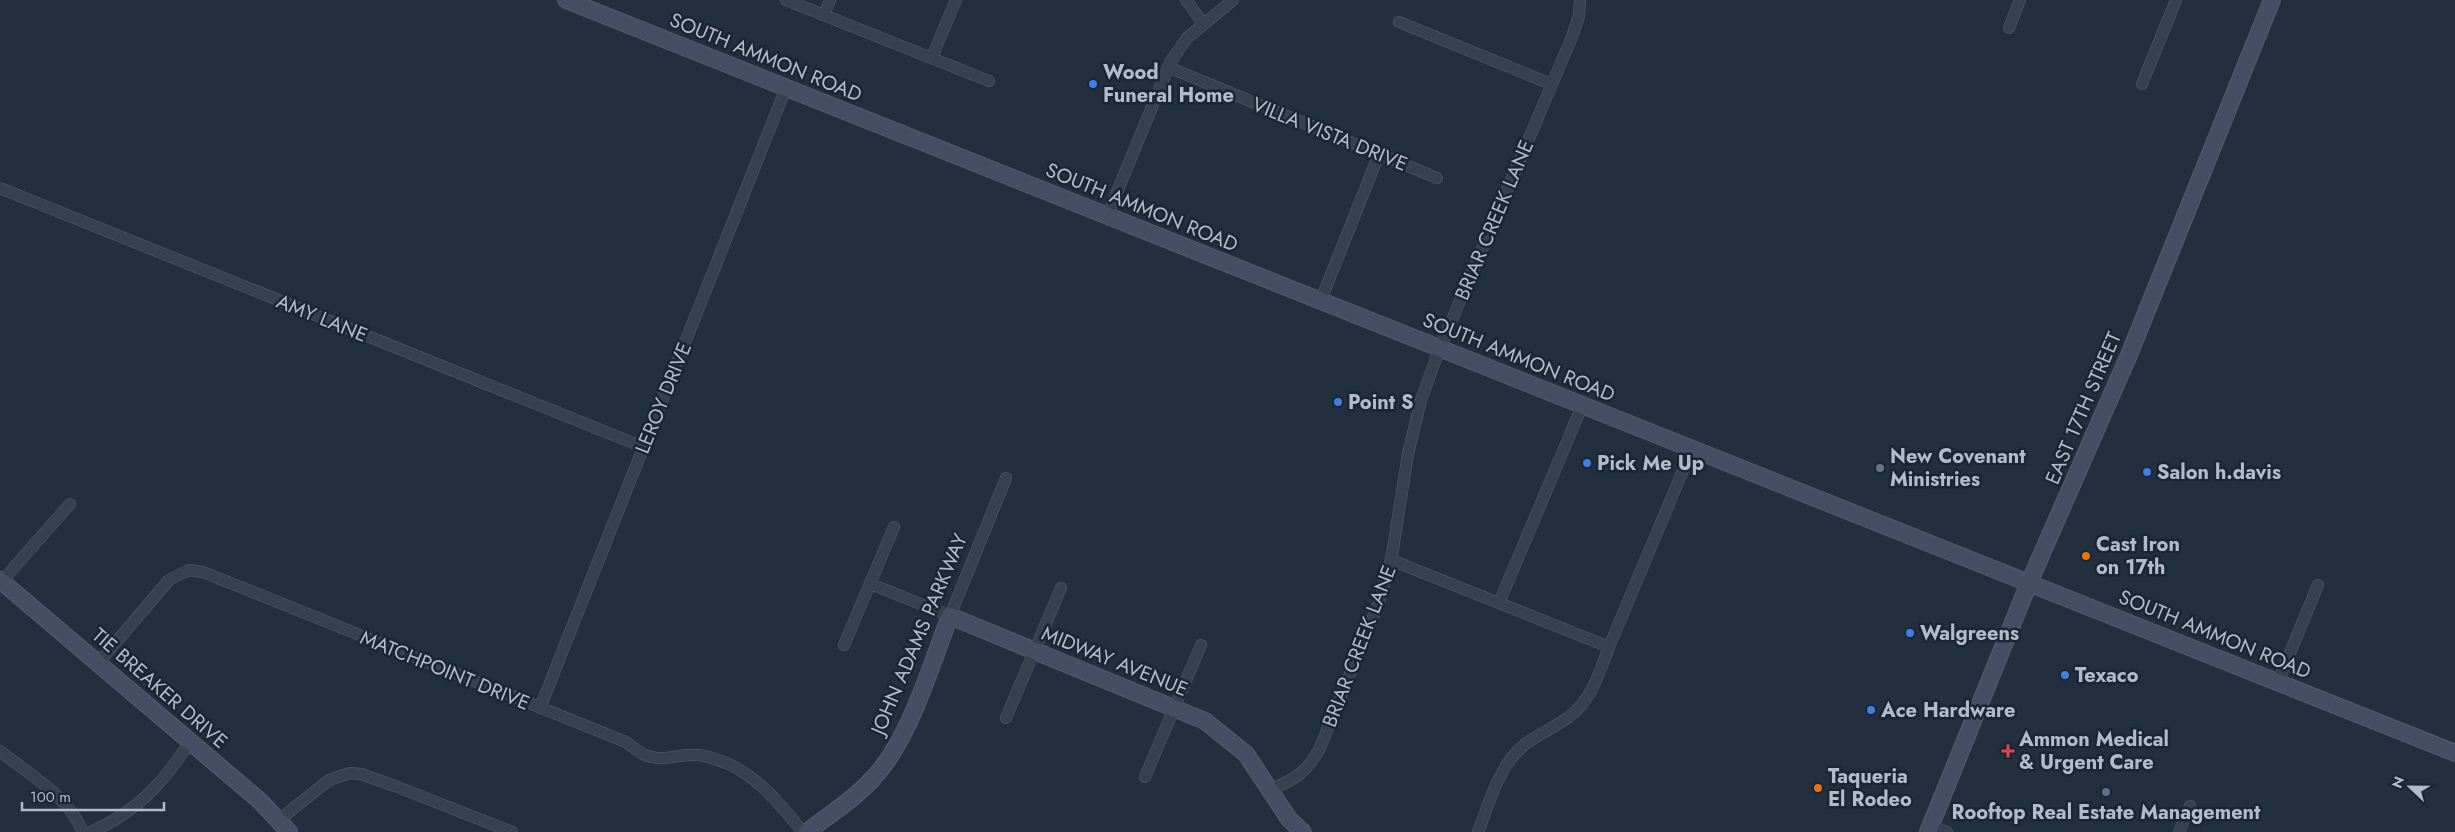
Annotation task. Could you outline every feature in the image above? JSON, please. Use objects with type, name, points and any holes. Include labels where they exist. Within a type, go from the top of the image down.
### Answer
[{"type":"main road","name":"SOUTH AMMON ROAD","points":[[566,0],[2455,753]]},
{"type":"main road","name":"EAST 17TH STREET","points":[[1929,829],[2029,583],[2129,355],[2272,0]]},
{"type":"main road","name":"TIE BREAKER DRIVE","points":[[1,580],[260,801],[284,826]]},
{"type":"main road","name":"MIDWAY AVENUE","points":[[950,616],[1205,721],[1246,754],[1289,819],[1303,832]]},
{"type":"main road","name":"JOHN ADAMS PARKWAY","points":[[805,832],[859,792],[876,775],[891,754],[909,720],[950,616]]},
{"type":"street","points":[[786,0],[989,81]]},
{"type":"street","points":[[824,14],[830,0]]},
{"type":"street","points":[[932,57],[956,0]]},
{"type":"street","points":[[1186,0],[1203,23]]},
{"type":"street","points":[[1107,216],[1168,68],[1178,49],[1203,23],[1233,0]]},
{"type":"street","name":"BRIAR CREEK LANE","points":[[1270,790],[1302,774],[1308,769],[1319,750],[1380,600],[1391,560],[1408,454],[1421,400],[1440,348],[1572,37],[1579,16],[1580,0]]},
{"type":"street","points":[[2009,28],[2020,0]]},
{"type":"street","points":[[2142,84],[2176,0]]},
{"type":"street","points":[[1399,22],[1551,84]]},
{"type":"street","name":"VILLA VISTA DRIVE","points":[[1168,68],[1437,178]]},
{"type":"street","name":"LEROY DRIVE","points":[[540,708],[786,88]]},
{"type":"street","points":[[1321,300],[1379,154]]},
{"type":"street","name":"AMY LANE","points":[[0,188],[644,447]]},
{"type":"street","points":[[1499,603],[1582,406]]},
{"type":"street","points":[[1478,832],[1501,775],[1513,756],[1528,742],[1571,716],[1592,690],[1692,449]]},
{"type":"street","name":"JOHN ADAMS PARKWAY","points":[[950,616],[1006,478]]},
{"type":"street","points":[[1,580],[70,504]]},
{"type":"street","points":[[844,645],[894,527]]},
{"type":"street","points":[[1391,560],[1610,647]]},
{"type":"street","name":"MATCHPOINT DRIVE","points":[[99,662],[169,580],[189,570],[202,572],[626,742],[645,755],[655,758],[697,755],[731,766],[762,784],[805,832]]},
{"type":"street","name":"MIDWAY AVENUE","points":[[871,584],[950,616]]},
{"type":"street","points":[[2278,682],[2318,585]]},
{"type":"street","points":[[1006,718],[1061,588]]},
{"type":"street","points":[[1145,777],[1201,645]]},
{"type":"street","points":[[91,832],[125,815],[142,803],[177,761],[190,742]]},
{"type":"street","points":[[0,751],[64,802],[78,819],[83,832]]},
{"type":"street","points":[[284,826],[329,780],[350,773],[361,774],[395,786],[512,832]]},
{"type":"street","points":[[2179,832],[2190,806]]},
{"type":"street","points":[[1929,829],[1947,832]]},
{"type":"place","name":"Wood Funeral Home","points":[[1093,84]]},
{"type":"place","name":"Point S","points":[[1338,402]]},
{"type":"place","name":"Pick Me Up","points":[[1587,463]]},
{"type":"place","name":"New Covenant Ministries","points":[[1880,468]]},
{"type":"place","name":"Salon h.davis","points":[[2147,472]]},
{"type":"place","name":"Cast Iron on 17th","points":[[2086,556]]},
{"type":"place","name":"Walgreens","points":[[1910,633]]},
{"type":"place","name":"Texaco","points":[[2065,675]]},
{"type":"place","name":"Ace Hardware","points":[[1871,710]]},
{"type":"place","name":"Ammon Medical & Urgent Care","points":[[2008,751]]},
{"type":"place","name":"Taqueria El Rodeo","points":[[1818,788]]},
{"type":"place","name":"Rooftop Real Estate Management","points":[[2106,792]]}]
